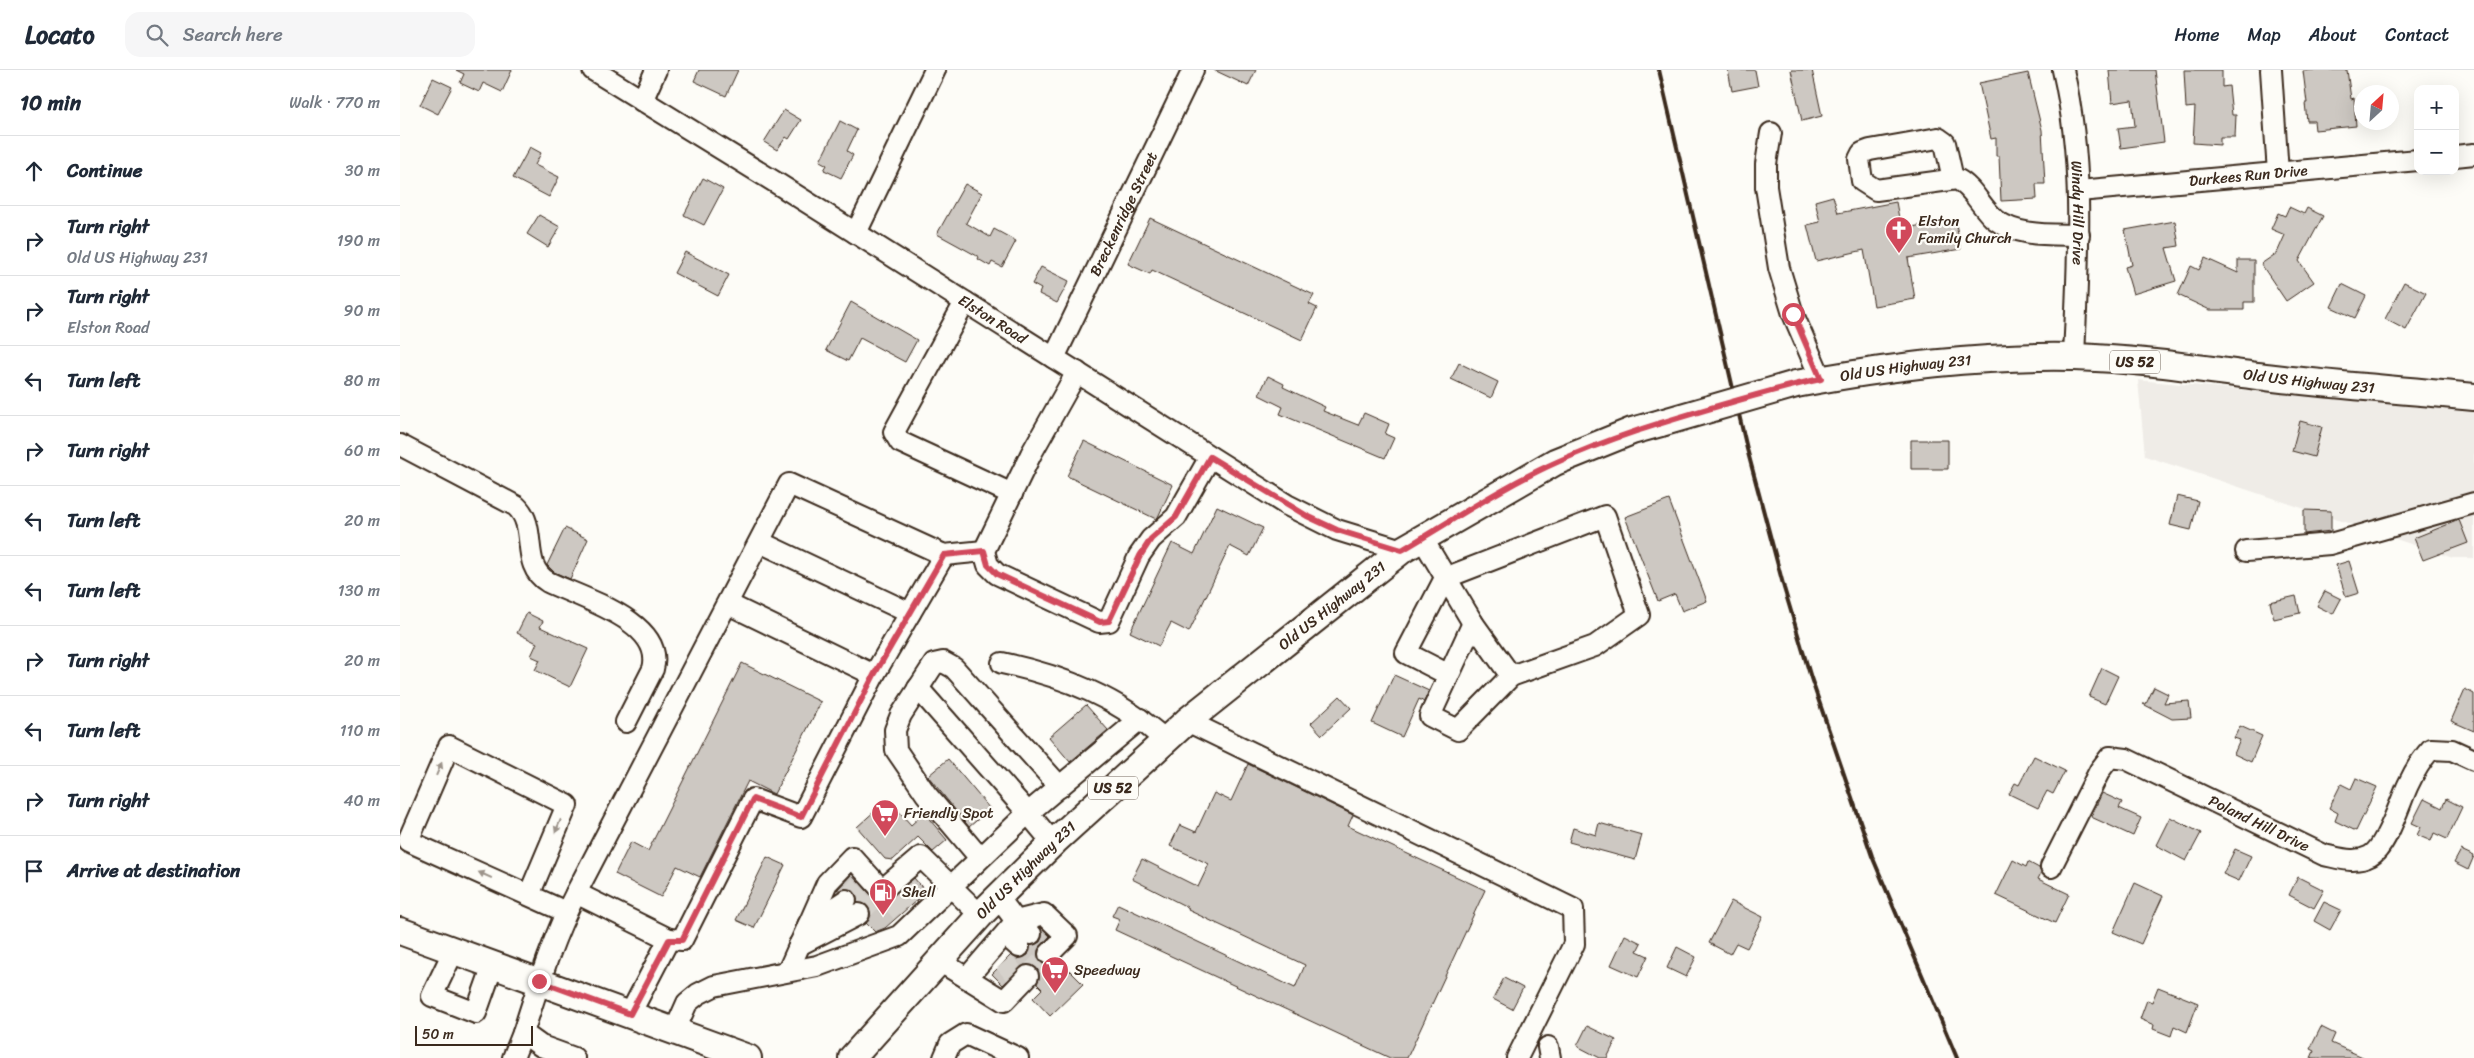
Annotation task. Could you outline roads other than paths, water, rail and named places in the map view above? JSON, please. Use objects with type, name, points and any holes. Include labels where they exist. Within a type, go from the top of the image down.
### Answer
[{"type":"main road","name":"Old US Highway 231","points":[[852,1058],[980,915],[1053,844],[1187,721],[1412,544],[1555,462],[1632,431],[1796,384],[1876,369],[1939,362],[2074,357],[2474,397]]},
{"type":"main road","points":[[400,931],[748,1058]]},
{"type":"street","name":"Elston Road","points":[[594,70],[1307,516],[1337,530],[1412,544]]},
{"type":"street","points":[[642,101],[656,70]]},
{"type":"street","points":[[856,233],[935,70]]},
{"type":"street","name":"Breckenridge Street","points":[[1054,358],[1193,70]]},
{"type":"street","name":"Windy Hill Drive","points":[[2063,70],[2070,99],[2079,191],[2074,357]]},
{"type":"street","points":[[2271,70],[2278,173]]},
{"type":"street","points":[[1771,133],[1766,164],[1766,187],[1780,268],[1793,314],[1821,379]]},
{"type":"street","points":[[2459,156],[2474,154]]},
{"type":"street","name":"Durkees Run Drive","points":[[2079,191],[2414,160]]},
{"type":"street","points":[[1953,178],[1966,184],[1996,220],[2014,230],[2079,235]]},
{"type":"street","points":[[965,302],[894,432],[900,442],[1012,494]]},
{"type":"street","points":[[1077,372],[1032,454],[984,551],[988,565],[997,574],[1100,622],[1109,621],[1140,556],[1151,539],[1176,517],[1210,457]]},
{"type":"street","points":[[400,445],[516,506],[527,523],[529,550],[538,574],[548,582],[622,616],[642,631],[654,648],[656,660],[626,722]]},
{"type":"street","points":[[513,1058],[539,981],[566,912],[789,484],[944,555],[984,551]]},
{"type":"street","points":[[2246,550],[2330,544],[2474,503]]},
{"type":"street","points":[[1448,675],[1406,653],[1445,578],[1605,516],[1639,615],[1595,646],[1511,676],[1458,730],[1430,716],[1473,623]]},
{"type":"street","points":[[760,542],[910,613]]},
{"type":"street","points":[[1412,544],[1445,578],[1473,623],[1511,676]]},
{"type":"street","points":[[576,893],[669,940],[682,940],[753,799],[801,817],[874,675],[944,555]]},
{"type":"street","points":[[728,604],[874,675]]},
{"type":"street","points":[[980,858],[926,794],[896,750],[895,730],[918,688],[934,664],[943,662],[954,668],[1060,787]]},
{"type":"street","points":[[1002,662],[1045,672],[1107,698],[1140,719],[1166,740]]},
{"type":"street","points":[[918,688],[1053,844]]},
{"type":"street","points":[[675,1030],[687,1003],[706,990],[743,979],[817,966],[899,936],[914,912],[950,886],[1028,813],[1140,719]]},
{"type":"street","points":[[1187,721],[1573,909],[1574,944],[1517,1058]]},
{"type":"street","points":[[529,895],[566,805],[449,746],[408,841],[566,912]]},
{"type":"street","name":"Poland Hill Drive","points":[[2051,867],[2100,770],[2110,756],[2126,759],[2324,855],[2354,861],[2371,856],[2388,834],[2409,783],[2422,760],[2431,749],[2452,750],[2474,760]]},
{"type":"street","points":[[788,971],[827,883],[852,857],[882,887],[921,857],[980,915]]},
{"type":"street","points":[[998,897],[1018,934]]},
{"type":"street","points":[[799,945],[852,907],[808,925]]},
{"type":"street","points":[[967,978],[997,957],[1018,934],[1044,914],[1067,936],[1049,952]]},
{"type":"street","points":[[630,1014],[669,940]]},
{"type":"street","points":[[454,950],[432,996],[476,1013],[493,965]]},
{"type":"street","points":[[939,961],[1004,1001],[1023,978]]},
{"type":"street","points":[[523,1033],[541,1046],[574,1058]]},
{"type":"street","points":[[944,1058],[950,1044],[966,1034],[1018,1058]]},
{"type":"tunnel","points":[[846,900],[861,884]]},
{"type":"tunnel","points":[[902,885],[916,901]]},
{"type":"tunnel","points":[[888,897],[902,913]]},
{"type":"tunnel","points":[[859,914],[874,898]]},
{"type":"tunnel","points":[[1028,976],[1049,954]]},
{"type":"tunnel","points":[[1004,962],[1018,978]]},
{"type":"railway","points":[[1659,70],[1747,449],[1784,588],[1811,678],[1872,856],[1957,1058]]},
{"type":"place","name":"Elston Family Church","points":[[1899,254]]},
{"type":"place","name":"Friendly Spot","points":[[885,837]]},
{"type":"place","name":"Shell","points":[[883,916]]},
{"type":"place","name":"Speedway","points":[[1055,994]]}]
